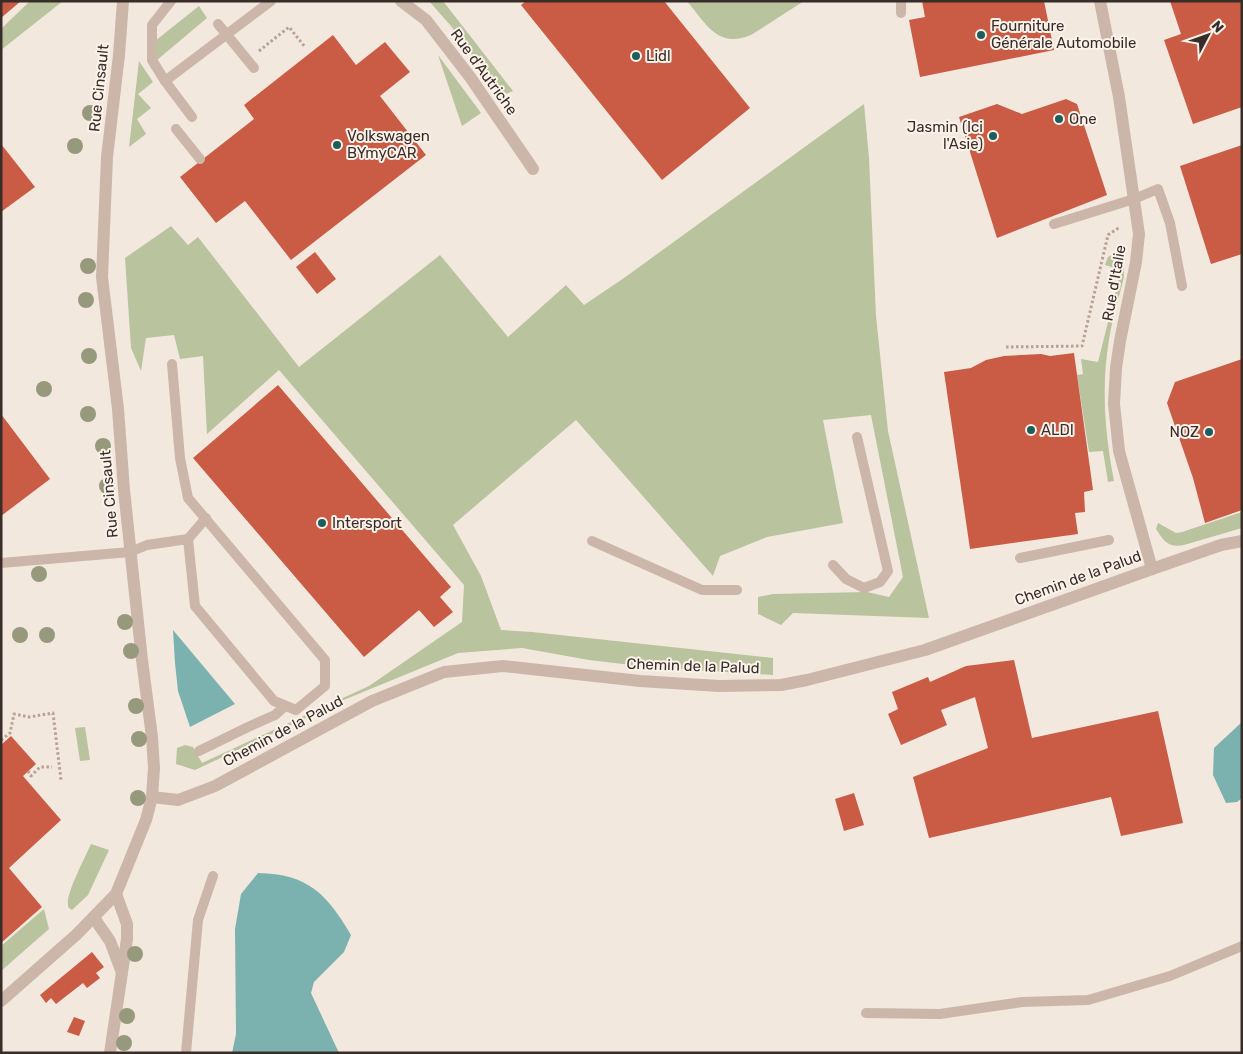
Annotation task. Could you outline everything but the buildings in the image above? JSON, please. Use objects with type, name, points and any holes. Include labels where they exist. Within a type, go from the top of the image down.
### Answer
[{"type":"street","name":"Rue Cinsault","points":[[116,894],[146,820],[152,797],[154,768],[130,552],[118,409],[102,277],[107,157],[119,56],[123,1]]},
{"type":"street","name":"Rue d'Autriche","points":[[402,1],[426,20],[470,77],[533,169]]},
{"type":"street","name":"Rue d'Italie","points":[[1100,1],[1119,97],[1139,234],[1136,262],[1116,368],[1114,404],[1119,451],[1152,569]]},
{"type":"street","name":"Chemin de la Palud","points":[[152,797],[178,800],[215,786],[372,701],[444,672],[502,666],[640,681],[719,686],[781,685],[925,650],[1152,569],[1222,545],[1242,541]]},
{"type":"street","points":[[1,1001],[94,918],[116,894],[127,924],[127,939],[123,976],[110,1053]]},
{"type":"street","points":[[94,918],[110,942],[123,976]]},
{"type":"lane","points":[[170,1],[152,26],[152,60],[192,117]]},
{"type":"lane","points":[[165,81],[271,1]]},
{"type":"lane","points":[[901,1],[901,13]]},
{"type":"lane","points":[[218,24],[254,68]]},
{"type":"lane","points":[[176,129],[200,159]]},
{"type":"lane","points":[[1054,224],[1134,199],[1158,188],[1170,223],[1182,286]]},
{"type":"lane","points":[[172,364],[180,456],[188,498],[325,660],[325,686],[296,710],[274,701],[195,606],[188,539]]},
{"type":"lane","points":[[833,565],[846,579],[864,588],[880,582],[888,571],[858,437]]},
{"type":"lane","points":[[1,563],[130,552],[146,545],[188,539],[206,518]]},
{"type":"lane","points":[[1020,558],[1109,540]]},
{"type":"lane","points":[[592,541],[702,590],[737,590]]},
{"type":"lane","points":[[199,751],[248,726],[275,715],[285,706]]},
{"type":"lane","points":[[186,1053],[198,920],[213,876]]},
{"type":"lane","points":[[866,1013],[940,1014],[1022,1002],[1088,1000],[1170,976],[1242,946]]},
{"type":"path","points":[[251,57],[289,27],[305,47]]},
{"type":"path","points":[[1006,347],[1082,346],[1108,235],[1117,229],[1127,218],[1137,219]]},
{"type":"path","points":[[1,740],[10,733],[14,714],[28,717],[53,713],[61,780]]},
{"type":"path","points":[[28,772],[31,776],[40,767],[52,767]]},
{"type":"green space","points":[[30,1],[63,1],[1,50],[1,29]]},
{"type":"green space","points":[[429,1],[443,1],[513,91],[501,96],[451,26]]},
{"type":"green space","points":[[687,1],[804,1],[751,35],[740,39],[730,39],[721,36],[707,26]]},
{"type":"green space","points":[[199,6],[207,18],[157,60],[155,41]]},
{"type":"green space","points":[[438,55],[481,113],[462,126]]},
{"type":"green space","points":[[139,61],[153,82],[138,94],[151,108],[137,119],[146,134],[129,147]]},
{"type":"green space","points":[[864,104],[869,158],[876,316],[888,431],[929,618],[793,613],[781,625],[758,614],[758,597],[773,594],[867,592],[889,597],[903,577],[871,415],[823,420],[843,523],[767,537],[720,556],[713,576],[576,420],[453,525],[481,576],[501,630],[773,658],[773,675],[649,667],[589,660],[522,648],[458,653],[346,699],[195,770],[176,764],[177,748],[185,745],[193,747],[202,763],[369,686],[462,622],[464,585],[279,370],[207,434],[203,356],[180,359],[174,335],[146,338],[141,371],[131,348],[125,258],[171,226],[188,245],[198,237],[299,367],[440,255],[508,337],[566,285],[584,305]]},
{"type":"green space","points":[[1117,252],[1123,255],[1124,277],[1110,332],[1105,375],[1106,428],[1114,481],[1108,482],[1103,451],[1089,452],[1077,375],[1083,374],[1081,359],[1098,362],[1121,270],[1105,265],[1108,257]]},
{"type":"green space","points":[[1242,512],[1242,528],[1179,546],[1167,543],[1156,529],[1158,523],[1176,533],[1182,532]]},
{"type":"green space","points":[[85,727],[90,760],[80,761],[75,728]]},
{"type":"green space","points":[[91,844],[109,850],[88,895],[72,910],[68,905],[70,892]]},
{"type":"green space","points":[[44,909],[49,929],[1,971],[1,946]]},
{"type":"water","points":[[173,630],[235,704],[190,727],[178,691]]},
{"type":"water","points":[[1242,722],[1242,798],[1237,802],[1226,803],[1213,775],[1214,748]]},
{"type":"water","points":[[258,873],[290,877],[314,889],[333,908],[351,935],[344,952],[314,982],[311,993],[339,1053],[232,1053],[236,1034],[235,929],[241,894]]},
{"type":"place","name":"Fourniture Générale Automobile","points":[[981,35]]},
{"type":"place","name":"Lidl","points":[[636,56]]},
{"type":"place","name":"One","points":[[1059,119]]},
{"type":"place","name":"Jasmin (Ici l'Asie)","points":[[993,136]]},
{"type":"place","name":"Volkswagen BYmyCAR","points":[[337,145]]},
{"type":"place","name":"ALDI","points":[[1031,430]]},
{"type":"place","name":"NOZ","points":[[1209,432]]},
{"type":"place","name":"Intersport","points":[[322,523]]}]
